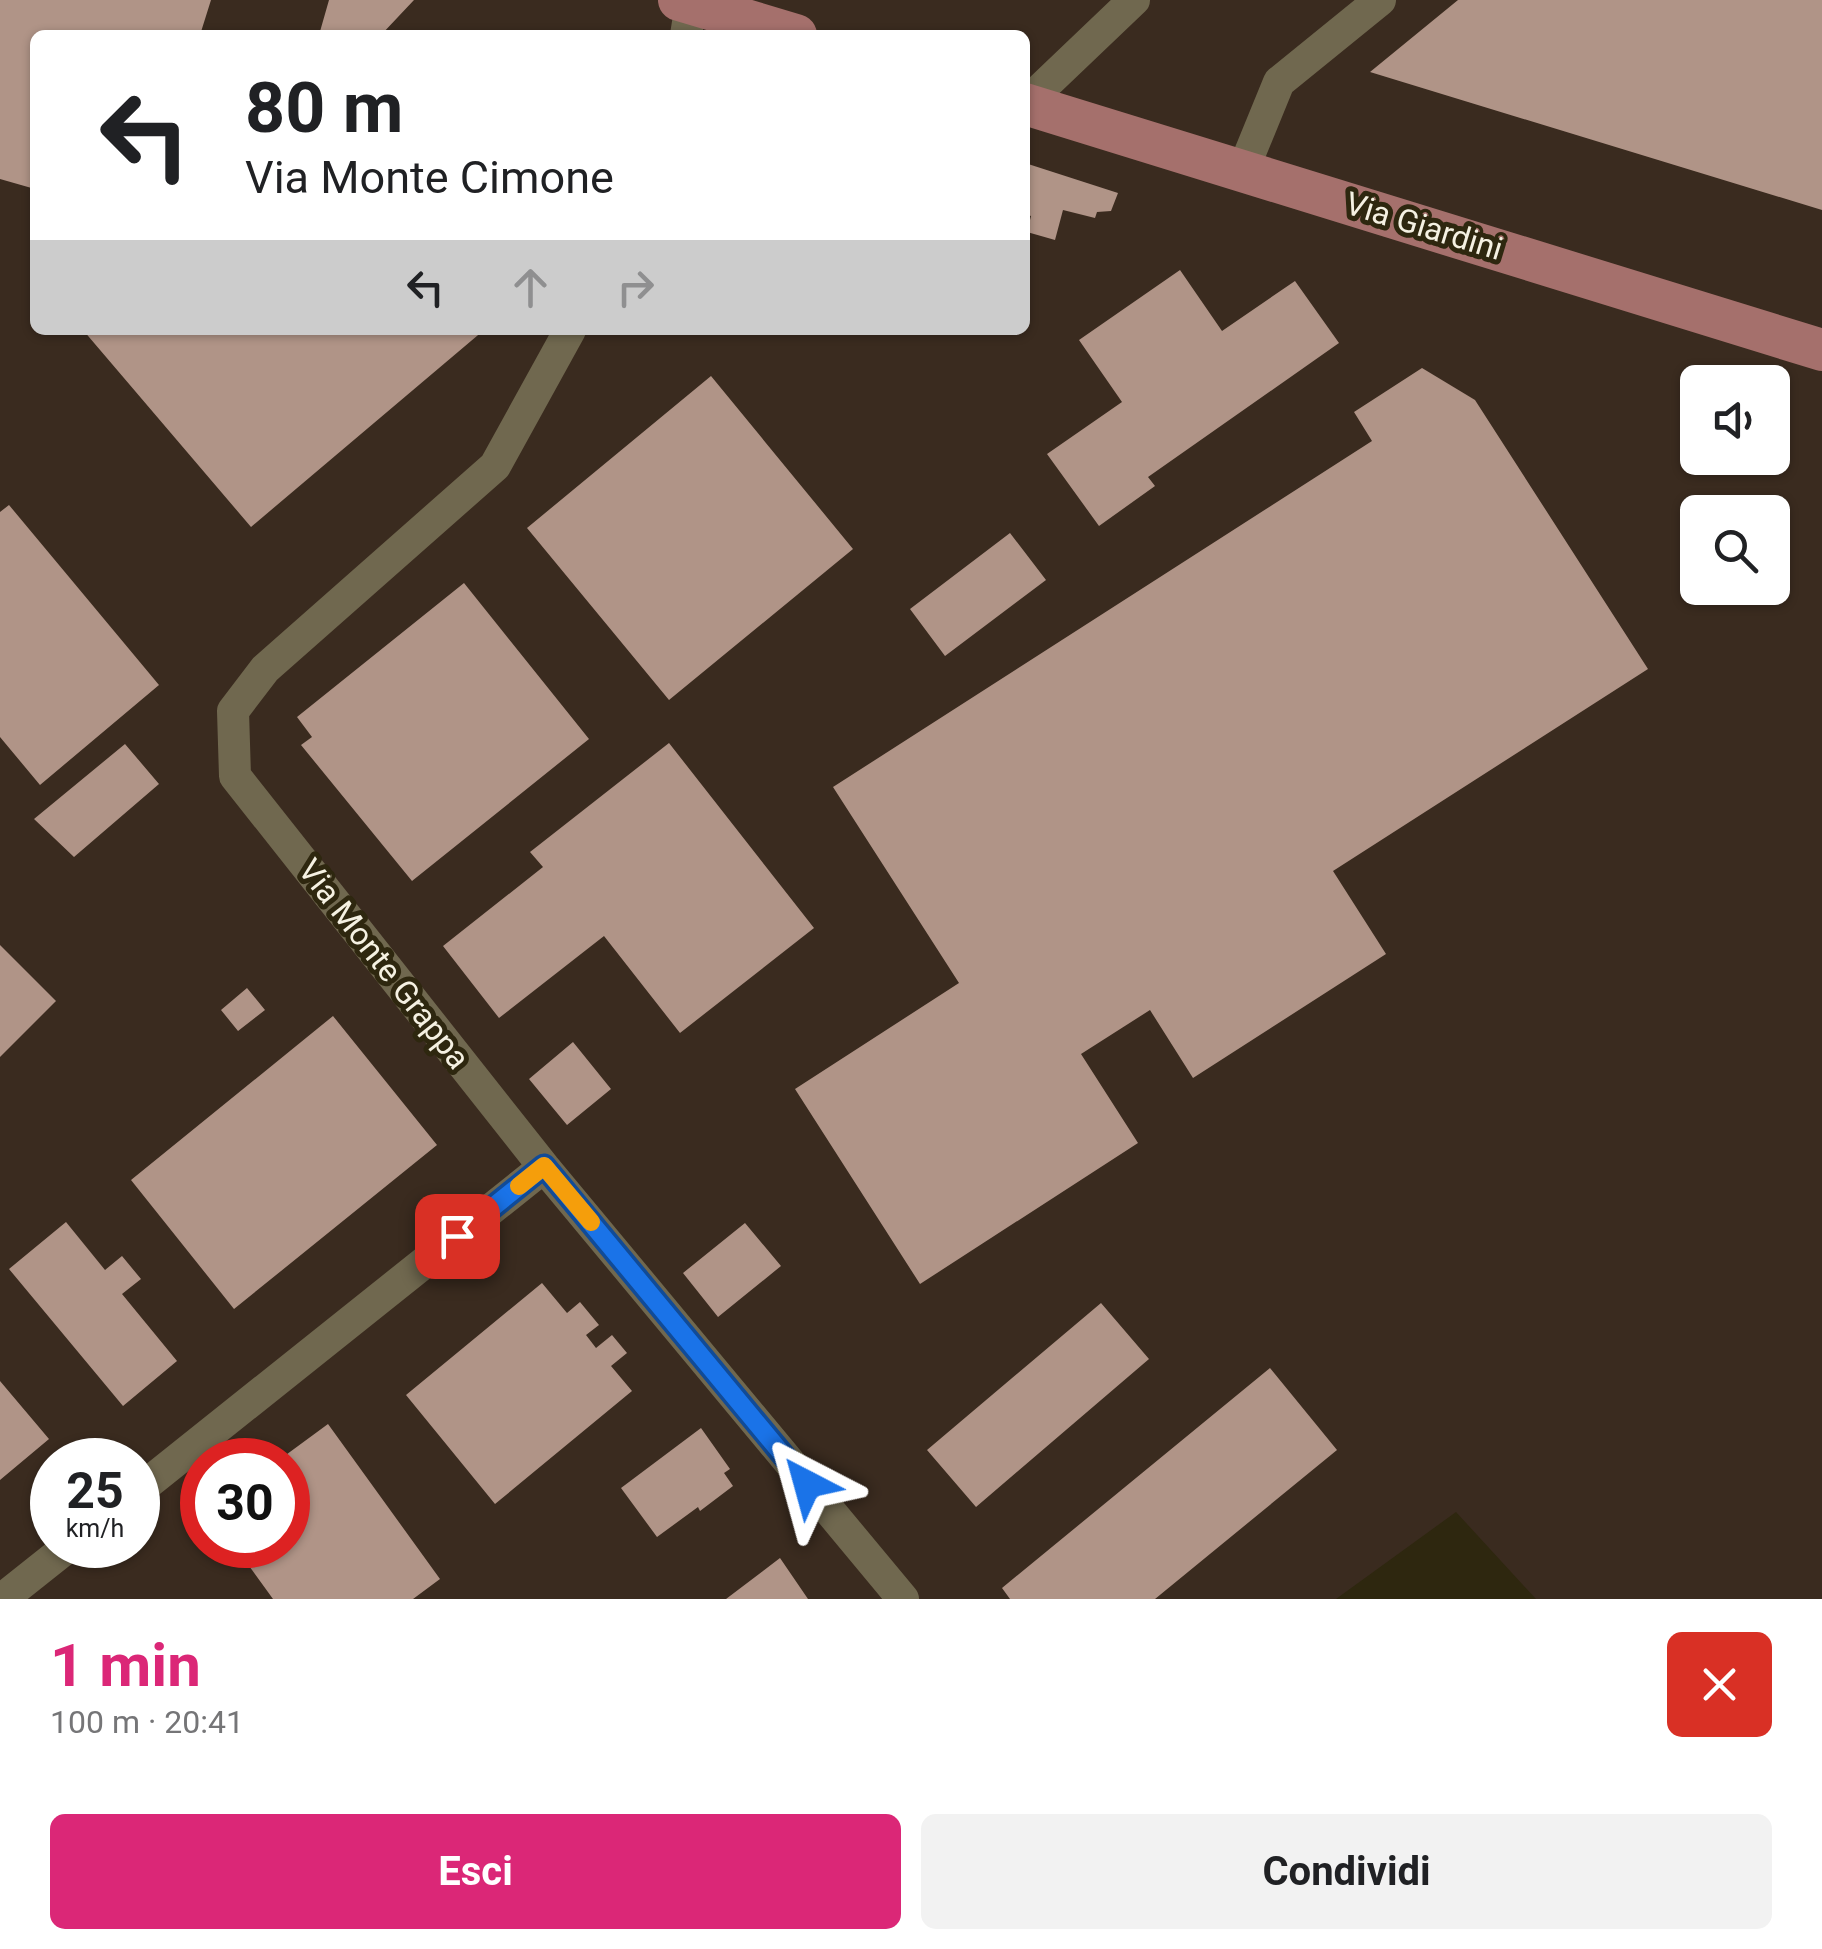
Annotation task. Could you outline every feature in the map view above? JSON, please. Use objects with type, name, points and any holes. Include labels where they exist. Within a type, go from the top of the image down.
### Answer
[{"type":"main road","points":[[685,13],[771,30]]},
{"type":"main road","name":"Via Giardini","points":[[1030,106],[1822,350]]},
{"type":"street","points":[[1030,99],[1134,0]]},
{"type":"street","points":[[1243,170],[1279,82],[1380,0]]},
{"type":"street","name":"Via Monte Grappa","points":[[567,335],[495,466],[266,668],[233,711],[235,776],[544,1166],[903,1599]]},
{"type":"street","points":[[160,1473],[544,1166]]},
{"type":"street","points":[[2,1599],[41,1568]]},
{"type":"shaded area","points":[[0,0],[1822,0],[1822,1599],[1536,1599],[1456,1512],[1336,1599],[0,1599]]},
{"type":"building","points":[[0,0],[211,0],[202,30],[30,30],[30,188],[0,179]]},
{"type":"building","points":[[329,0],[414,0],[386,30],[320,30]]},
{"type":"building","points":[[1458,0],[1822,0],[1822,210],[1370,72]]},
{"type":"building","points":[[1030,165],[1118,193],[1111,211],[1097,212],[1095,218],[1063,210],[1055,240],[1030,233]]},
{"type":"building","points":[[1180,270],[1222,331],[1295,281],[1339,343],[1148,477],[1155,486],[1099,526],[1047,454],[1122,402],[1079,340]]},
{"type":"building","points":[[87,335],[478,335],[251,527]]},
{"type":"building","points":[[1422,368],[1475,400],[1648,669],[1333,871],[1386,954],[1193,1078],[1150,1010],[1081,1054],[1138,1143],[920,1284],[795,1089],[959,983],[833,787],[1372,441],[1354,412]]},
{"type":"building","points":[[711,376],[853,549],[669,700],[527,528]]},
{"type":"building","points":[[9,505],[159,685],[40,785],[0,737],[0,512]]},
{"type":"building","points":[[1010,533],[1046,580],[945,656],[910,609]]},
{"type":"building","points":[[464,583],[589,739],[412,881],[301,745],[312,737],[297,717]]},
{"type":"building","points":[[669,743],[814,928],[680,1033],[604,936],[499,1018],[443,946],[543,867],[530,852]]},
{"type":"building","points":[[125,744],[159,784],[74,857],[34,819]]},
{"type":"building","points":[[0,945],[56,1001],[0,1057]]},
{"type":"building","points":[[247,988],[265,1010],[238,1031],[221,1010]]},
{"type":"building","points":[[333,1016],[437,1145],[234,1309],[131,1180]]},
{"type":"building","points":[[573,1042],[611,1089],[567,1125],[529,1079]]},
{"type":"building","points":[[66,1222],[105,1270],[122,1256],[141,1279],[122,1294],[177,1361],[123,1406],[9,1269]]},
{"type":"building","points":[[745,1223],[781,1266],[718,1317],[683,1273]]},
{"type":"building","points":[[542,1283],[567,1313],[580,1302],[599,1325],[586,1335],[596,1348],[612,1335],[627,1353],[611,1366],[632,1391],[495,1504],[406,1395]]},
{"type":"building","points":[[1101,1303],[1149,1359],[976,1507],[927,1450]]},
{"type":"building","points":[[1270,1368],[1337,1450],[1155,1599],[1010,1599],[1002,1588]]},
{"type":"building","points":[[0,1381],[48,1438],[30,1438],[30,1455],[0,1480]]},
{"type":"building","points":[[328,1424],[440,1579],[413,1599],[273,1599],[251,1568],[310,1568],[309,1438]]},
{"type":"building","points":[[701,1428],[730,1469],[724,1473],[733,1486],[657,1537],[621,1488]]},
{"type":"building","points":[[780,1558],[808,1599],[726,1599]]},
{"type":"slow traffic","points":[[519,1186],[544,1166],[591,1222]]},
{"type":"route","points":[[457,1236],[544,1166],[807,1484]]}]
